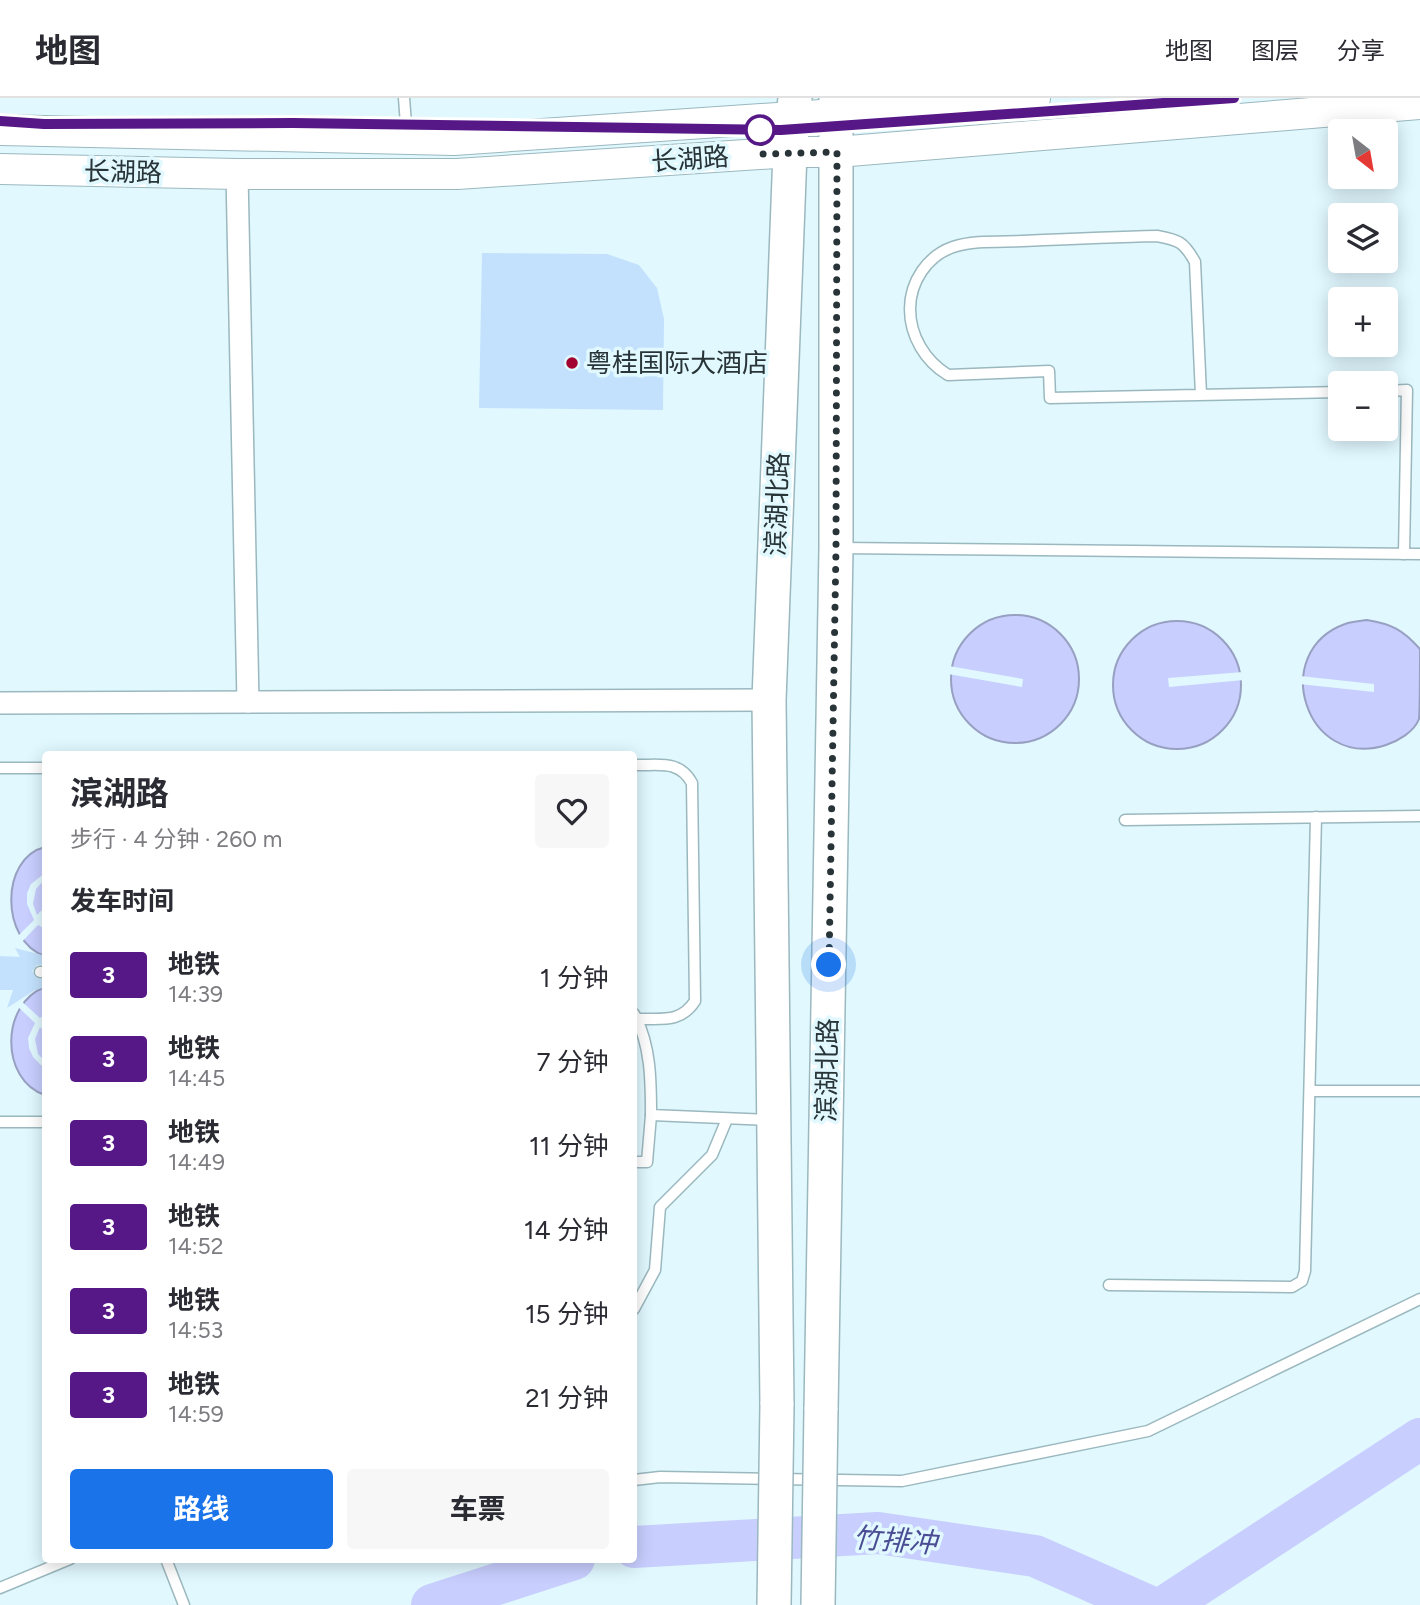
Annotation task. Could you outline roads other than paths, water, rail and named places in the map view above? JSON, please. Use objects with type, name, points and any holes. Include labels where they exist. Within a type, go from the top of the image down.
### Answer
[{"type":"main road","name":"长湖路","points":[[0,130],[454,139],[795,108],[1035,98]]},
{"type":"main road","name":"长湖路","points":[[0,169],[237,174],[457,174],[790,152],[837,152],[1420,104]]},
{"type":"main road","name":"滨湖北路","points":[[818,1605],[836,548],[836,106]]},
{"type":"main road","name":"滨湖北路","points":[[774,1605],[778,1405],[769,700],[790,152],[795,108]]},
{"type":"street","points":[[237,174],[248,702]]},
{"type":"street","points":[[0,702],[769,700]]},
{"type":"lane","points":[[404,98],[407,139]]},
{"type":"lane","points":[[1200,395],[1195,262],[1187,246],[1174,239],[1157,236],[985,243],[953,247],[934,258],[917,277],[910,296],[910,319],[914,336],[936,368],[948,375],[1049,371],[1050,398],[1200,395],[1328,392]]},
{"type":"lane","points":[[1398,390],[1406,390],[1404,554]]},
{"type":"lane","points":[[836,548],[1420,554]]},
{"type":"lane","points":[[637,765],[676,766],[685,771],[692,783],[695,1001],[688,1012],[679,1018],[637,1016]]},
{"type":"lane","points":[[0,768],[42,768]]},
{"type":"lane","points":[[1125,820],[1420,816]]},
{"type":"lane","points":[[1109,1285],[1292,1287],[1301,1281],[1306,1271],[1315,817]]},
{"type":"lane","points":[[637,1024],[650,1077],[651,1115],[648,1162],[637,1161]]},
{"type":"lane","points":[[1310,1091],[1420,1091]]},
{"type":"lane","points":[[651,1115],[774,1121]]},
{"type":"lane","points":[[637,1303],[654,1270],[660,1208],[712,1156],[727,1119]]},
{"type":"lane","points":[[0,1122],[42,1122]]},
{"type":"lane","points":[[637,1480],[660,1477],[902,1481],[1148,1430],[1420,1299]]},
{"type":"lane","points":[[0,1588],[60,1563]]},
{"type":"lane","points":[[168,1563],[184,1605]]},
{"type":"water","points":[[1015,615],[1039,620],[1060,634],[1074,655],[1079,679],[1074,703],[1060,724],[1039,738],[1015,743],[991,738],[970,724],[956,703],[951,679],[956,655],[970,634],[991,620]]},
{"type":"water","points":[[1367,620],[1396,629],[1420,649],[1419,719],[1410,732],[1396,741],[1386,745],[1358,748],[1335,741],[1318,726],[1307,705],[1303,681],[1308,658],[1321,638],[1345,624]]},
{"type":"water","points":[[1177,621],[1201,626],[1222,640],[1236,661],[1241,685],[1236,709],[1222,730],[1201,744],[1177,749],[1153,744],[1132,730],[1118,709],[1113,685],[1118,661],[1132,640],[1153,626]]},
{"type":"water","points":[[42,848],[42,954],[30,947],[13,918],[13,882],[30,854]]},
{"type":"water","points":[[42,989],[42,1093],[30,1087],[13,1059],[13,1025],[30,996]]},
{"type":"waterway","name":"竹排冲","points":[[1167,1605],[1420,1439]]},
{"type":"waterway","name":"竹排冲","points":[[637,1547],[878,1533],[1035,1556],[1146,1605]]},
{"type":"waterway","name":"竹排冲","points":[[432,1605],[562,1563]]},
{"type":"metro line","name":"3","points":[[0,121],[44,124],[293,123],[781,130],[1234,98]]},
{"type":"place","name":"粤桂国际大酒店","points":[[572,363]]}]
